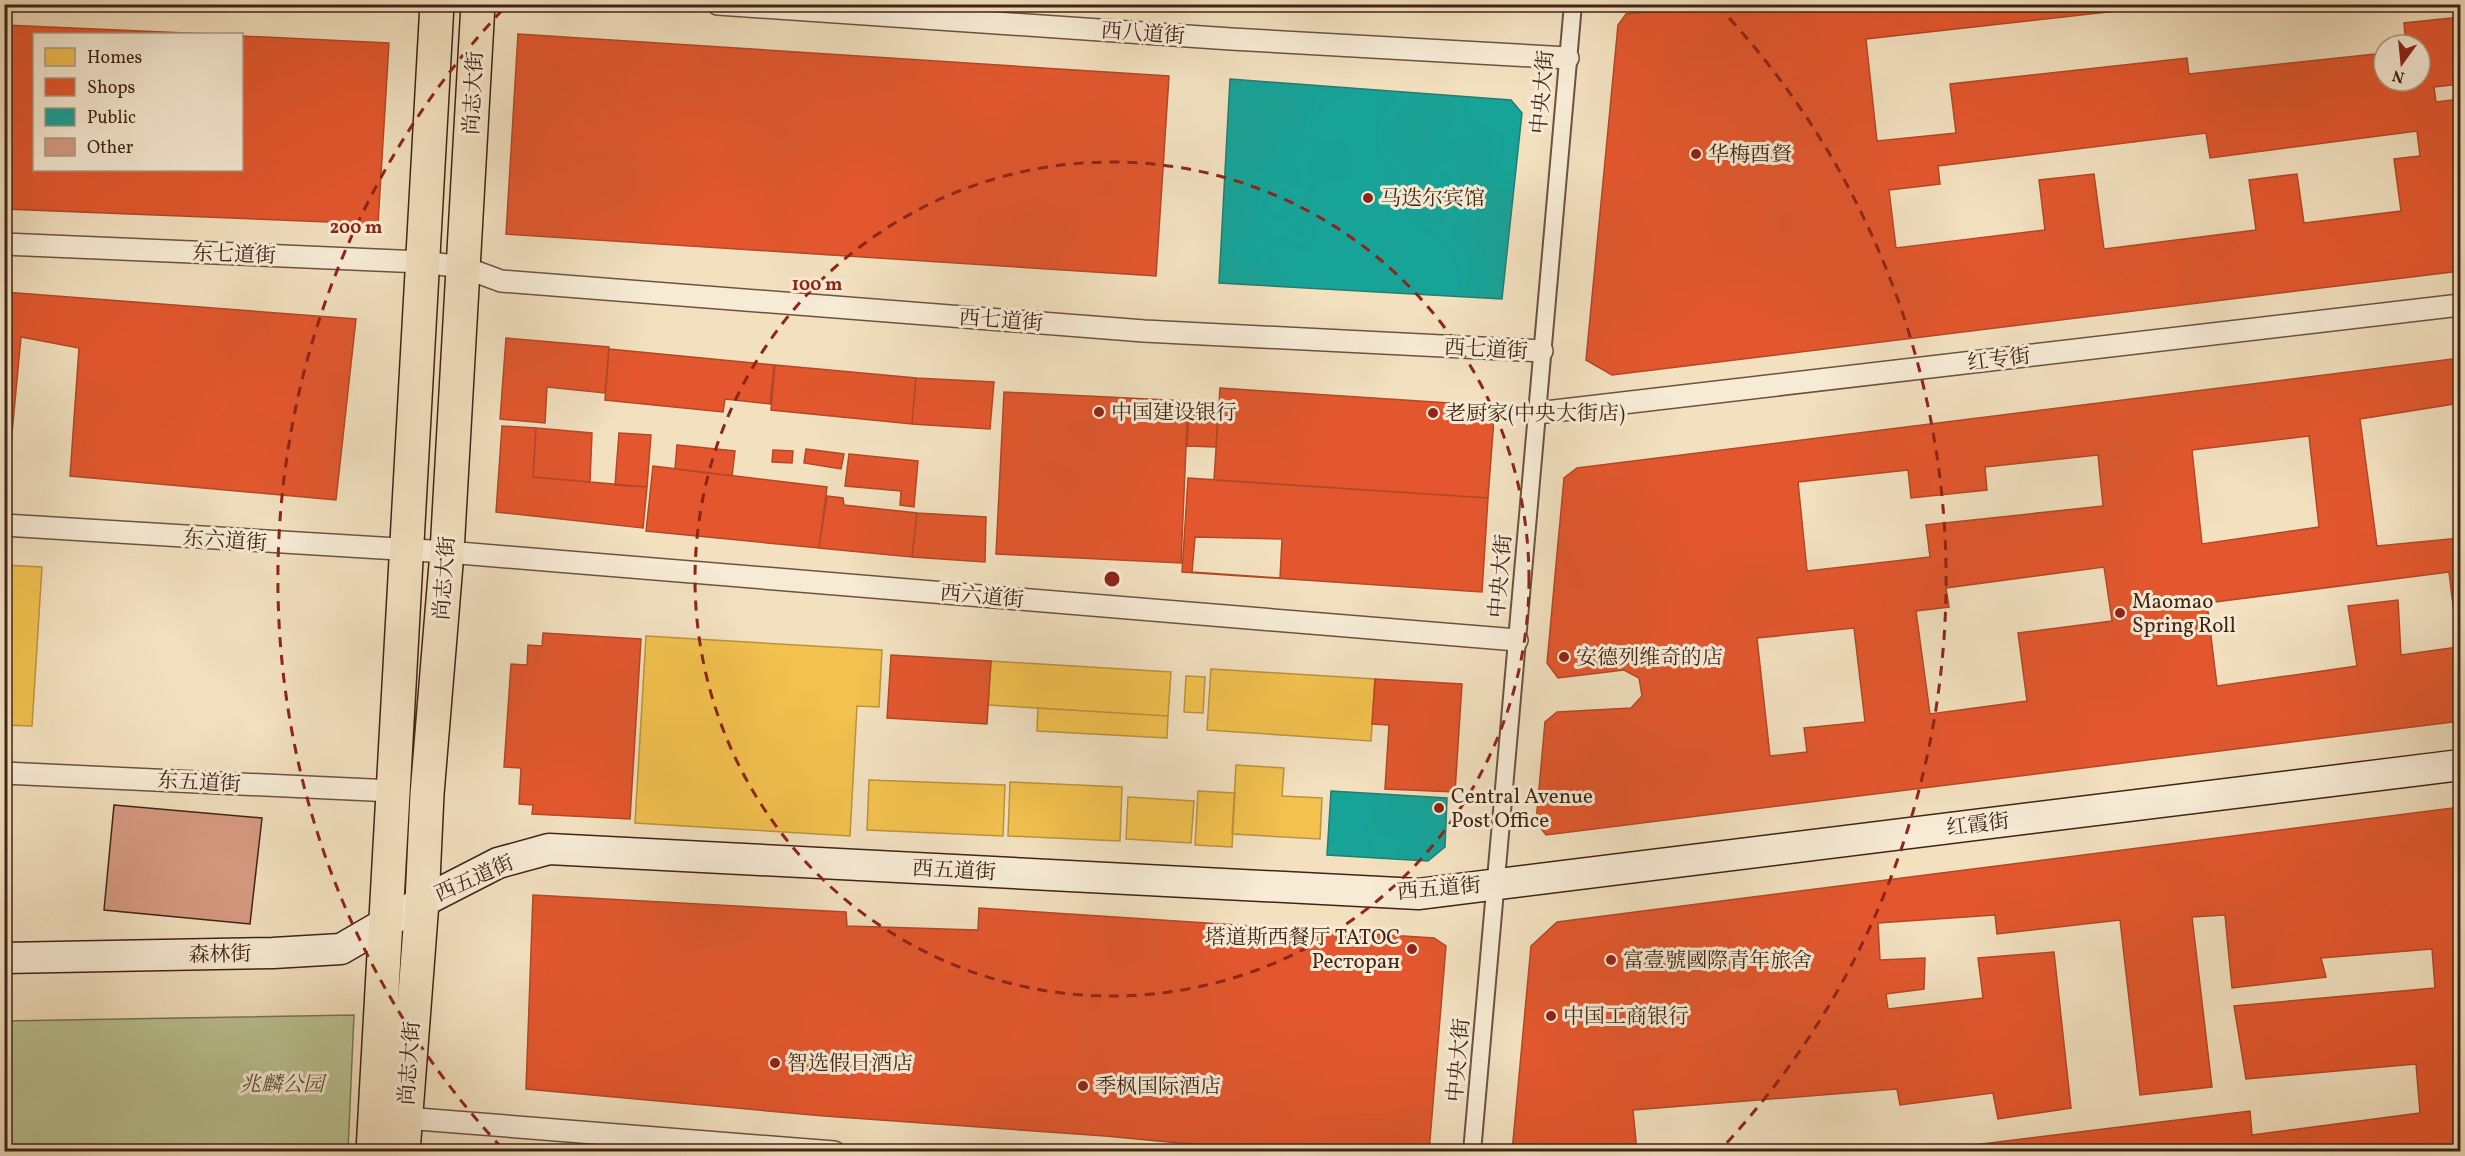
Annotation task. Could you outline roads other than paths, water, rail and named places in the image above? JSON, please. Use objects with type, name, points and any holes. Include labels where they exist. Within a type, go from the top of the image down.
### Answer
[{"type":"main road","name":"尚志大街","points":[[374,1152],[437,4]]},
{"type":"main road","name":"尚志大街","points":[[403,1152],[422,902],[427,794],[447,552],[478,4]]},
{"type":"main road","name":"红霞街","points":[[1496,883],[2460,765]]},
{"type":"main road","name":"西五道街","points":[[422,902],[498,863],[549,849],[1418,894],[1496,883]]},
{"type":"main road","name":"森林街","points":[[4,958],[273,953],[341,949],[422,902]]},
{"type":"street","name":"西八道街","points":[[718,4],[1221,39],[1568,58]]},
{"type":"street","name":"中央大街","points":[[1472,1152],[1573,4]]},
{"type":"street","name":"东七道街","points":[[4,244],[422,262],[463,267]]},
{"type":"street","name":"西七道街","points":[[463,267],[501,281],[1072,326],[1542,351]]},
{"type":"street","name":"红专街","points":[[1537,413],[2460,304]]},
{"type":"street","name":"东六道街","points":[[4,525],[406,552],[447,552]]},
{"type":"street","name":"西六道街","points":[[447,552],[1517,640]]},
{"type":"street","name":"东五道街","points":[[4,772],[393,791]]},
{"type":"street","points":[[405,1118],[834,1152]]},
{"type":"place","name":"华梅酉䝳","points":[[1696,154]]},
{"type":"place","name":"马迭尔宾馆","points":[[1368,198]]},
{"type":"place","name":"中国建设银行","points":[[1099,412]]},
{"type":"place","name":"老厨家(中央大街店)","points":[[1433,413]]},
{"type":"place","name":"Maomao Spring Roll","points":[[2120,613]]},
{"type":"place","name":"安德列维奇的店","points":[[1564,657]]},
{"type":"place","name":"Central Avenue Post Office","points":[[1439,808]]},
{"type":"place","name":"塔道斯西餐厅 TATOC Ресторан","points":[[1412,949]]},
{"type":"place","name":"富壹號國際青年旅舍","points":[[1611,960]]},
{"type":"place","name":"中国工商银行","points":[[1551,1016]]},
{"type":"place","name":"智选假日酒店","points":[[775,1063]]},
{"type":"place","name":"季枫国际酒店","points":[[1083,1086]]},
{"type":"park label","name":"兆麟公园","points":[[282,1084]]}]
